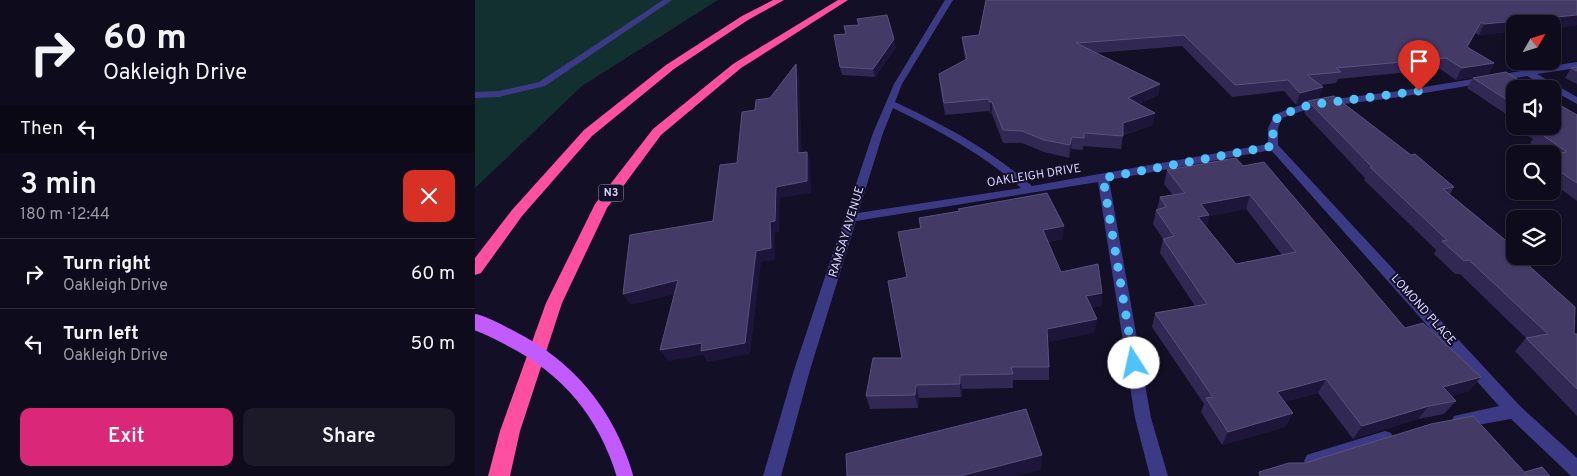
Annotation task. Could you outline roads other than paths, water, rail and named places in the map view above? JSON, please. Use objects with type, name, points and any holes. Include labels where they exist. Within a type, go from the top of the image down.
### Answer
[{"type":"highway","points":[[475,269],[517,213],[588,133],[670,66],[745,18],[780,0]]},
{"type":"highway","name":"N3","points":[[499,476],[510,431],[554,303],[600,207],[657,132],[737,66],[844,0]]},
{"type":"main road","points":[[475,322],[484,324],[526,345],[567,376],[594,411],[620,456],[625,476]]},
{"type":"street","points":[[475,95],[499,94],[542,84],[667,0]]},
{"type":"street","name":"RAMSAY AVENUE","points":[[772,476],[802,370],[878,133],[898,84],[949,0]]},
{"type":"street","points":[[1273,146],[1273,128],[1278,116],[1309,105],[1400,94],[1577,65]]},
{"type":"street","points":[[1529,73],[1577,101]]},
{"type":"street","points":[[890,103],[975,147],[1009,170],[1030,190]]},
{"type":"street","name":"OAKLEIGH DRIVE","points":[[852,218],[1103,178],[1273,146]]},
{"type":"street","name":"LOMOND PLACE","points":[[1273,146],[1514,411],[1577,470]]},
{"type":"street","points":[[1103,178],[1143,418],[1159,476]]},
{"type":"street","points":[[1447,424],[1514,411]]},
{"type":"street","points":[[1294,467],[1400,434]]}]
